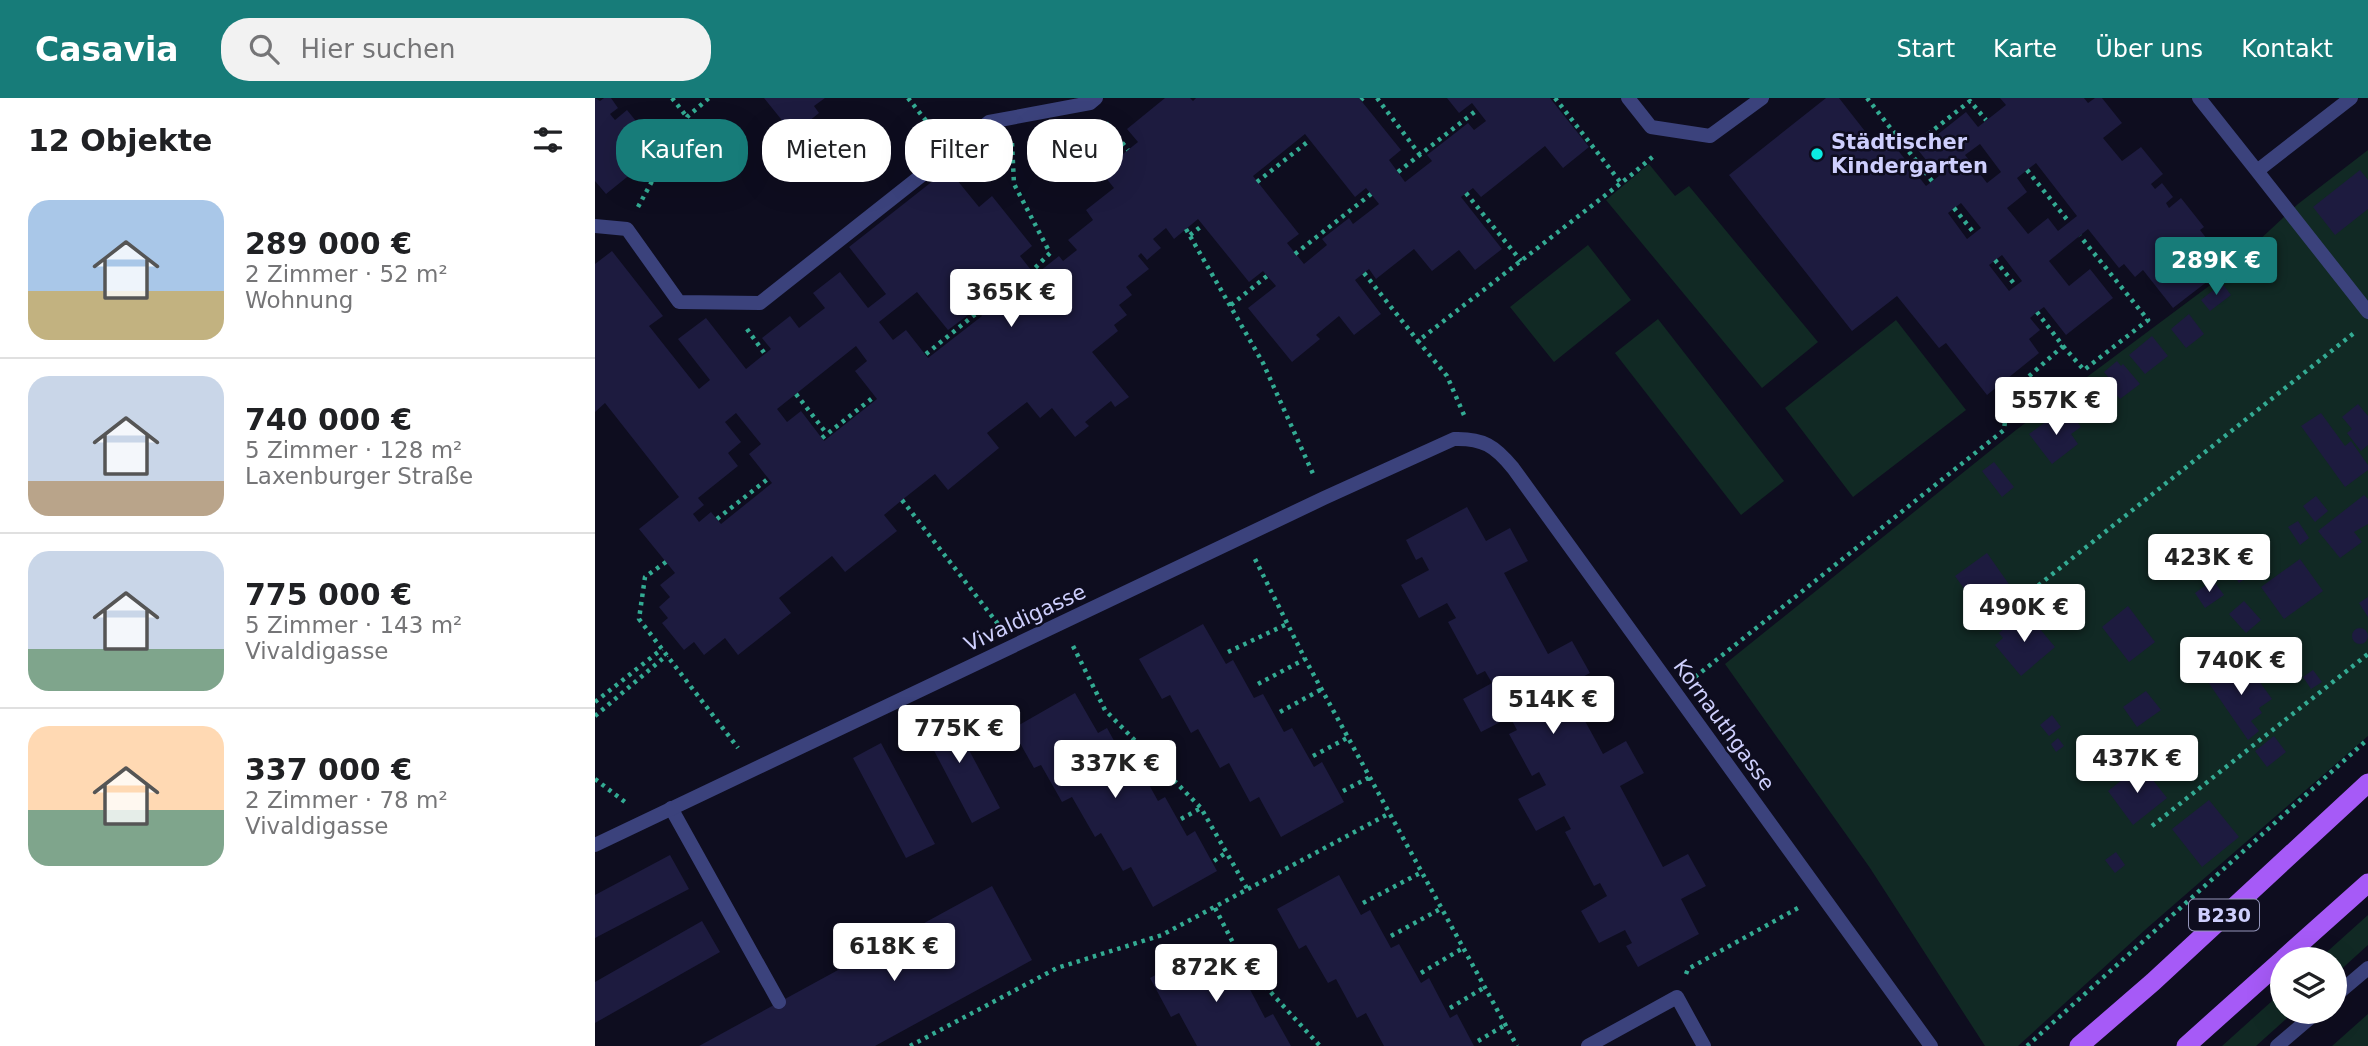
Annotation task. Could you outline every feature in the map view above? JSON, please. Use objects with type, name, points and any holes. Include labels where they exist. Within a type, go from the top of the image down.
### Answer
[{"type":"main road","name":"B230","points":[[2079,1046],[2153,982],[2368,783]]},
{"type":"main road","points":[[2296,947],[2368,883]]},
{"type":"main road","points":[[2186,1046],[2270,970]]},
{"type":"street","points":[[1628,98],[1651,127],[1710,136],[1762,98]]},
{"type":"street","points":[[2199,98],[2368,312]]},
{"type":"street","points":[[2257,170],[2351,98]]},
{"type":"street","points":[[595,226],[627,229],[679,302],[760,303],[989,122],[1093,100]]},
{"type":"street","name":"Vivaldigasse","points":[[595,845],[1434,447],[1454,439],[1475,438]]},
{"type":"street","name":"Kornauthgasse","points":[[1475,438],[1504,457],[1931,1046]]},
{"type":"street","points":[[671,808],[779,1003]]},
{"type":"street","points":[[2347,986],[2368,968]]},
{"type":"street","points":[[1588,1046],[1677,997],[1704,1046]]},
{"type":"street","points":[[2277,1046],[2303,1024]]},
{"type":"path","points":[[672,98],[687,117]]},
{"type":"path","points":[[627,229],[687,117],[709,98]]},
{"type":"path","points":[[908,98],[924,119]]},
{"type":"path","points":[[1377,98],[1420,155]]},
{"type":"path","points":[[1555,98],[1621,183]]},
{"type":"path","points":[[1867,98],[1932,181]]},
{"type":"path","points":[[1093,100],[1128,150]]},
{"type":"path","points":[[1908,150],[1970,101],[1986,120]]},
{"type":"path","points":[[1398,172],[1431,149],[1477,110]]},
{"type":"path","points":[[1011,118],[1014,184],[1049,253],[1031,271]]},
{"type":"path","points":[[1257,182],[1310,140]]},
{"type":"path","points":[[1419,341],[1653,158]]},
{"type":"path","points":[[2027,170],[2069,222]]},
{"type":"path","points":[[1466,193],[1521,261]]},
{"type":"path","points":[[1295,254],[1329,230],[1371,194]]},
{"type":"path","points":[[1954,208],[1974,233]]},
{"type":"path","points":[[1190,234],[1203,225]]},
{"type":"path","points":[[1186,229],[1263,363],[1324,498]]},
{"type":"path","points":[[2037,312],[2084,370],[2148,320],[2080,236]]},
{"type":"path","points":[[1995,260],[2016,286]]},
{"type":"path","points":[[1364,273],[1447,376],[1475,438]]},
{"type":"path","points":[[1231,304],[1268,276]]},
{"type":"path","points":[[926,354],[978,312]]},
{"type":"path","points":[[2025,596],[2357,330]]},
{"type":"path","points":[[1676,693],[2004,430],[2008,395],[2063,346]]},
{"type":"path","points":[[796,394],[824,436],[875,396]]},
{"type":"path","points":[[717,519],[769,478]]},
{"type":"path","points":[[902,500],[1014,646]]},
{"type":"path","points":[[1244,536],[1305,659],[1517,1046]]},
{"type":"path","points":[[666,562],[645,577],[639,620],[754,769]]},
{"type":"path","points":[[1064,622],[1074,649],[1105,710],[1201,808],[1248,890]]},
{"type":"path","points":[[1228,652],[1287,624]]},
{"type":"path","points":[[595,702],[662,649]]},
{"type":"path","points":[[2153,826],[2368,654]]},
{"type":"path","points":[[595,716],[667,655]]},
{"type":"path","points":[[1258,684],[1305,659]]},
{"type":"path","points":[[1280,712],[1322,689]]},
{"type":"path","points":[[1313,757],[1349,737]]},
{"type":"path","points":[[2027,1046],[2368,739]]},
{"type":"path","points":[[1343,791],[1370,776]]},
{"type":"path","points":[[595,779],[647,820]]},
{"type":"path","points":[[1181,819],[1201,808]]},
{"type":"path","points":[[910,1046],[1057,968],[1162,935],[1390,813]]},
{"type":"path","points":[[1214,861],[1227,852]]},
{"type":"path","points":[[1363,903],[1422,872]]},
{"type":"path","points":[[1688,969],[1820,895]]},
{"type":"path","points":[[1215,908],[1243,962],[1320,1046]]},
{"type":"path","points":[[1391,936],[1442,908]]},
{"type":"path","points":[[1420,973],[1463,948]]},
{"type":"path","points":[[1450,1009],[1485,987]]},
{"type":"path","points":[[1478,1041],[1505,1025]]},
{"type":"green space","points":[[2368,150],[2368,736],[2146,929],[2018,1046],[1985,1046],[1870,868],[1725,664],[2016,430],[2213,283],[2298,204]]},
{"type":"green space","points":[[1649,164],[1675,196],[1689,186],[1818,342],[1762,388],[1606,200]]},
{"type":"green space","points":[[1588,245],[1631,300],[1554,362],[1510,307]]},
{"type":"green space","points":[[1658,319],[1784,481],[1741,515],[1615,353]]},
{"type":"green space","points":[[1896,320],[1966,410],[1853,497],[1785,408]]},
{"type":"green space","points":[[2368,915],[2368,945],[2347,964],[2347,947],[2332,947]]},
{"type":"green space","points":[[2270,1003],[2270,1024],[2281,1024],[2256,1046],[2222,1046]]},
{"type":"green space","points":[[2368,1014],[2368,1046],[2332,1046]]},
{"type":"building","points":[[595,98],[600,101],[611,98],[618,108],[610,114],[616,119],[616,182],[621,182],[606,194],[595,181]]},
{"type":"building","points":[[764,98],[825,98],[814,106],[819,113],[812,119],[781,119]]},
{"type":"building","points":[[1165,98],[1190,98],[1193,101],[1196,98],[1359,98],[1401,150],[1389,160],[1405,182],[1432,161],[1427,155],[1468,123],[1474,130],[1486,121],[1472,103],[1459,113],[1447,98],[1550,98],[1589,147],[1563,168],[1545,146],[1481,197],[1473,188],[1461,197],[1502,249],[1475,270],[1459,250],[1432,271],[1414,249],[1376,279],[1369,269],[1355,280],[1381,314],[1354,335],[1339,316],[1316,335],[1320,339],[1292,362],[1248,308],[1276,286],[1263,271],[1249,282],[1198,219],[1174,239],[1166,228],[1153,239],[1161,248],[1147,260],[1141,253],[1138,256],[1149,269],[1126,287],[1132,295],[1119,305],[1127,315],[1114,325],[1118,331],[1092,352],[1129,397],[1115,407],[1111,401],[1085,422],[1089,426],[1075,437],[1052,408],[1040,418],[1027,402],[987,433],[999,448],[948,490],[935,474],[902,500],[884,515],[897,531],[845,572],[832,556],[779,598],[791,613],[738,655],[725,638],[704,655],[694,642],[684,650],[662,623],[668,618],[659,607],[670,597],[660,585],[675,573],[639,529],[679,497],[605,403],[595,412],[595,264],[612,251],[663,316],[649,326],[699,389],[710,380],[678,339],[706,318],[746,369],[771,349],[762,338],[790,316],[799,328],[825,308],[813,293],[840,272],[868,308],[886,294],[849,247],[932,182],[959,182],[979,207],[992,196],[1032,246],[1020,256],[1035,275],[1059,256],[1063,261],[1077,250],[1068,240],[1093,220],[1086,210],[1114,188],[1109,182],[1123,182],[1123,154],[1138,142],[1127,129]],"holes":[[[1305,134],[1355,197],[1366,188],[1379,204],[1353,224],[1349,218],[1322,239],[1327,245],[1304,264],[1287,243],[1299,234],[1253,176]],[[917,292],[948,330],[976,309],[982,316],[928,358],[906,330],[893,340],[879,322]],[[856,346],[867,361],[855,371],[877,399],[824,441],[801,411],[787,422],[777,409]],[[736,413],[761,444],[749,454],[772,483],[721,524],[711,512],[699,522],[693,514],[704,505],[698,498],[738,466],[728,453],[741,442],[725,422]]]},
{"type":"building","points":[[1826,98],[1839,98],[1875,144],[1886,135],[1926,186],[1939,176],[1918,150],[1966,112],[1978,127],[2006,105],[2000,98],[2084,98],[2088,103],[2095,98],[2102,98],[2122,123],[2103,138],[2122,161],[2141,147],[2163,174],[2151,184],[2155,189],[2162,183],[2173,197],[2166,203],[2169,208],[2181,198],[2204,227],[2200,230],[2220,256],[2210,264],[2217,274],[2173,308],[2143,270],[2135,277],[2124,264],[2119,268],[2088,229],[2049,261],[2069,286],[2090,269],[2113,298],[2066,335],[2044,307],[2037,312],[2030,318],[2040,330],[2029,339],[2039,353],[1987,395],[1946,343],[1939,348],[1897,296],[1852,331],[1729,175]],"holes":[[[1980,144],[2001,172],[1987,183],[1965,155]],[[2036,163],[2077,216],[2058,231],[2048,218],[2028,234],[2007,208],[2027,192],[2017,178]],[[1961,203],[1981,228],[1967,239],[1948,213]],[[2002,255],[2022,281],[2009,291],[1989,265]]]},
{"type":"building","points":[[627,110],[634,119],[616,119]]},
{"type":"building","points":[[2360,170],[2368,180],[2368,209],[2335,235],[2313,207]]},
{"type":"building","points":[[2222,283],[2231,295],[2210,311],[2201,300]]},
{"type":"building","points":[[2189,314],[2204,334],[2186,348],[2171,329]]},
{"type":"building","points":[[2152,336],[2168,356],[2145,374],[2129,355]]},
{"type":"building","points":[[2117,361],[2121,366],[2123,364],[2140,384],[2120,399],[2104,379],[2108,377],[2104,372]]},
{"type":"building","points":[[2358,404],[2368,416],[2368,445],[2361,451],[2347,433],[2352,429],[2342,417]]},
{"type":"building","points":[[2321,413],[2345,446],[2351,441],[2368,465],[2368,470],[2345,487],[2301,426]]},
{"type":"building","points":[[2057,414],[2062,420],[2071,414],[2081,427],[2071,434],[2078,444],[2052,464],[2029,434]]},
{"type":"building","points":[[1994,462],[2014,487],[2002,497],[1982,471]]},
{"type":"building","points":[[2364,495],[2368,499],[2368,524],[2354,532],[2362,542],[2340,558],[2318,531]]},
{"type":"building","points":[[2316,496],[2328,511],[2315,522],[2303,506]]},
{"type":"building","points":[[1467,507],[1486,541],[1510,528],[1528,561],[1504,573],[1548,654],[1572,641],[1590,673],[1566,686],[1603,754],[1626,741],[1644,773],[1620,786],[1663,867],[1688,854],[1706,886],[1681,899],[1699,934],[1638,967],[1626,946],[1632,943],[1625,930],[1599,943],[1581,911],[1607,896],[1600,883],[1594,886],[1565,832],[1571,829],[1564,816],[1536,831],[1518,799],[1546,785],[1539,772],[1532,776],[1509,734],[1517,730],[1510,717],[1481,732],[1463,699],[1492,683],[1485,671],[1477,675],[1448,622],[1456,618],[1447,603],[1419,618],[1401,585],[1429,570],[1422,557],[1416,560],[1406,540]]},
{"type":"building","points":[[2298,521],[2309,538],[2300,545],[2288,527]]},
{"type":"building","points":[[2248,539],[2265,565],[2239,583],[2221,556]]},
{"type":"building","points":[[1987,553],[2013,590],[1998,601],[1995,596],[1978,608],[1955,576]]},
{"type":"building","points":[[2300,559],[2323,591],[2284,619],[2261,587]]},
{"type":"building","points":[[2213,580],[2224,595],[2205,608],[2195,593]]},
{"type":"building","points":[[2368,597],[2368,617],[2359,603]]},
{"type":"building","points":[[2244,601],[2261,620],[2246,633],[2229,614]]},
{"type":"building","points":[[2128,606],[2155,642],[2129,662],[2102,627]]},
{"type":"building","points":[[2025,611],[2055,647],[2021,676],[1995,645],[2003,638],[1999,633]]},
{"type":"building","points":[[1203,624],[1226,664],[1233,660],[1254,698],[1263,694],[1284,732],[1292,728],[1314,767],[1322,762],[1344,802],[1281,837],[1259,797],[1250,802],[1229,763],[1220,768],[1198,729],[1191,733],[1170,695],[1162,699],[1139,659]]},
{"type":"building","points":[[2360,628],[2366,630],[2366,642],[2360,644],[2354,642],[2352,636],[2354,630]]},
{"type":"building","points":[[2235,663],[2245,676],[2252,671],[2272,699],[2259,708],[2262,713],[2251,721],[2259,731],[2248,740],[2208,682]]},
{"type":"building","points":[[2313,670],[2322,682],[2311,689],[2303,677]]},
{"type":"building","points":[[2146,691],[2161,710],[2137,727],[2123,707]]},
{"type":"building","points":[[1075,693],[1098,733],[1107,728],[1128,766],[1136,761],[1158,801],[1165,797],[1187,836],[1195,831],[1217,871],[1153,907],[1131,867],[1123,871],[1101,833],[1095,837],[1072,797],[1062,802],[1041,765],[1034,768],[1012,729]]},
{"type":"building","points":[[946,707],[1000,808],[972,823],[919,722]]},
{"type":"building","points":[[2052,715],[2061,727],[2049,736],[2040,725]]},
{"type":"building","points":[[2274,736],[2286,752],[2267,767],[2255,751]]},
{"type":"building","points":[[2058,738],[2064,746],[2056,752],[2051,744]]},
{"type":"building","points":[[881,743],[935,844],[906,858],[853,758]]},
{"type":"building","points":[[2141,765],[2167,798],[2133,825],[2108,791]]},
{"type":"building","points":[[2209,800],[2239,837],[2202,867],[2172,829]]},
{"type":"building","points":[[2116,852],[2125,865],[2115,873],[2105,860]]},
{"type":"building","points":[[670,855],[689,889],[595,938],[595,895]]},
{"type":"building","points":[[1339,875],[1361,915],[1370,910],[1391,948],[1399,944],[1421,983],[1429,978],[1450,1018],[1457,1014],[1474,1046],[1384,1046],[1366,1013],[1357,1018],[1336,979],[1328,983],[1306,945],[1299,949],[1277,909]]},
{"type":"building","points":[[992,886],[1032,960],[875,1046],[699,1046]]},
{"type":"building","points":[[702,921],[720,952],[595,1023],[595,982]]},
{"type":"building","points":[[1213,944],[1235,983],[1244,978],[1265,1018],[1273,1014],[1291,1046],[1197,1046],[1179,1013],[1171,1017],[1150,978]]},
{"type":"place","name":"Städtischer Kindergarten","points":[[1817,154]]}]
